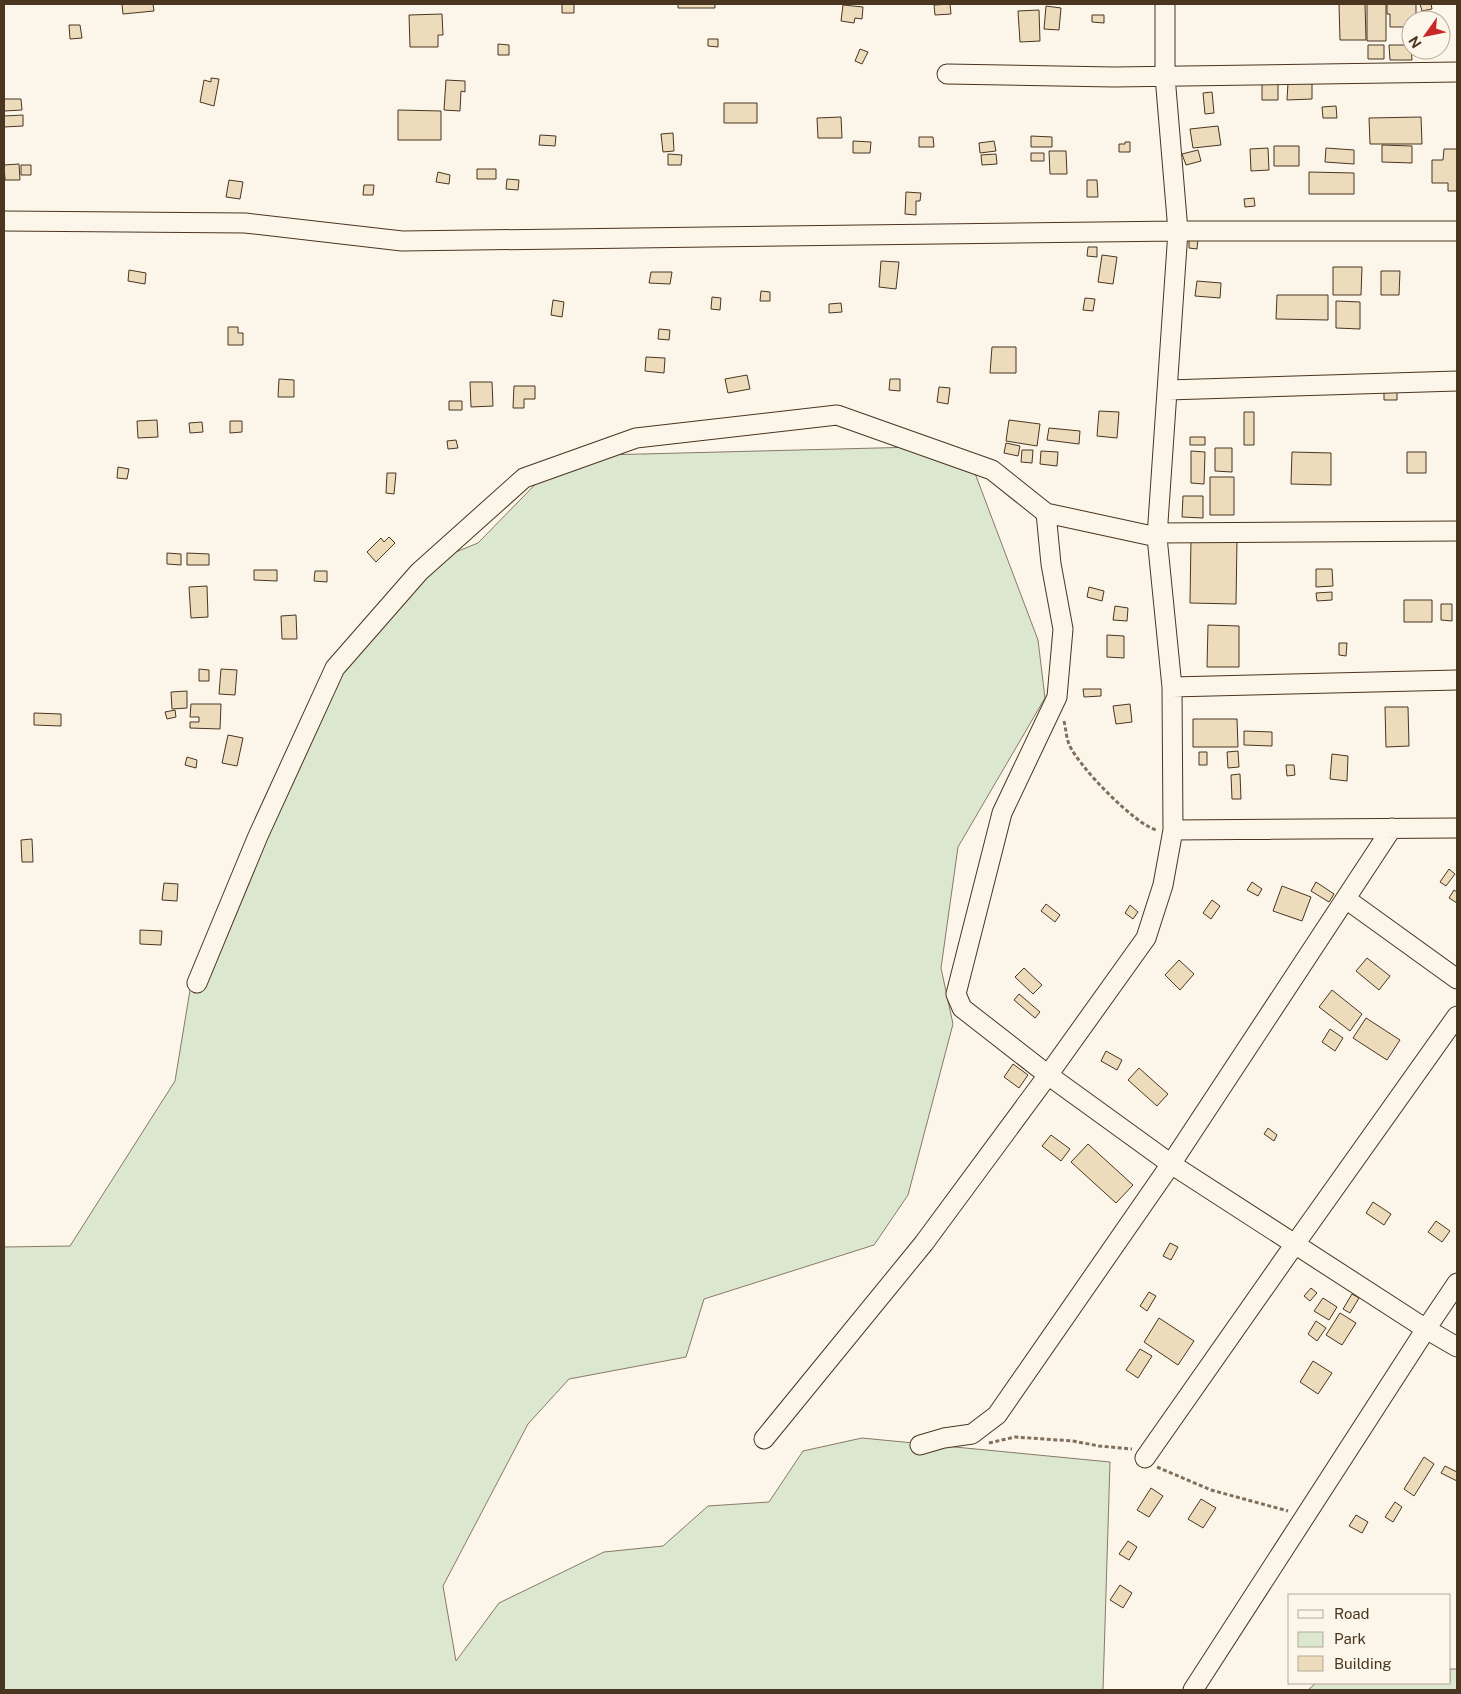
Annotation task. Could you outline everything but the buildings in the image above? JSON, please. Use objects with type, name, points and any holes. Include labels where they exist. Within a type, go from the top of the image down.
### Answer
[{"type":"street","points":[[764,1439],[924,1243],[1048,1075],[1146,938],[1163,885],[1173,830],[1172,687],[1157,535],[1178,231],[1165,76],[1165,4]]},
{"type":"street","points":[[946,74],[1114,77],[1457,72]]},
{"type":"street","points":[[4,221],[245,223],[402,241],[1178,231],[1457,231]]},
{"type":"street","points":[[1168,390],[1457,381]]},
{"type":"street","points":[[197,983],[258,836],[335,668],[420,572],[524,478],[636,438],[837,415],[992,470],[1046,514],[1157,535],[1457,531]]},
{"type":"street","points":[[1046,514],[1051,564],[1063,629],[1058,697],[1002,813],[956,994],[962,1008],[1048,1075],[1171,1164],[1457,1348]]},
{"type":"street","points":[[1172,687],[1457,680]]},
{"type":"street","points":[[920,1445],[944,1438],[972,1434],[997,1415],[1171,1164],[1392,828]]},
{"type":"street","points":[[1173,830],[1457,828]]},
{"type":"street","points":[[1346,898],[1457,979]]},
{"type":"street","points":[[1145,1458],[1457,1016]]},
{"type":"street","points":[[1193,1690],[1457,1284]]},
{"type":"path","points":[[1058,697],[1069,745],[1094,780],[1139,822],[1155,830],[1173,830]]},
{"type":"path","points":[[987,1444],[1015,1437],[1132,1449],[1159,1468],[1211,1490],[1305,1516]]},
{"type":"green space","points":[[917,447],[973,468],[1038,640],[1045,698],[958,847],[941,968],[953,1024],[908,1195],[874,1245],[704,1299],[686,1357],[569,1379],[528,1424],[443,1586],[456,1661],[499,1603],[604,1552],[663,1546],[708,1506],[769,1502],[803,1451],[862,1438],[1110,1462],[1103,1690],[4,1690],[4,1247],[70,1246],[175,1081],[190,990],[313,697],[436,560],[478,543],[563,456]]},
{"type":"green space","points":[[1451,1669],[1457,1669],[1457,1690],[1308,1690],[1315,1684],[1451,1684]]}]
